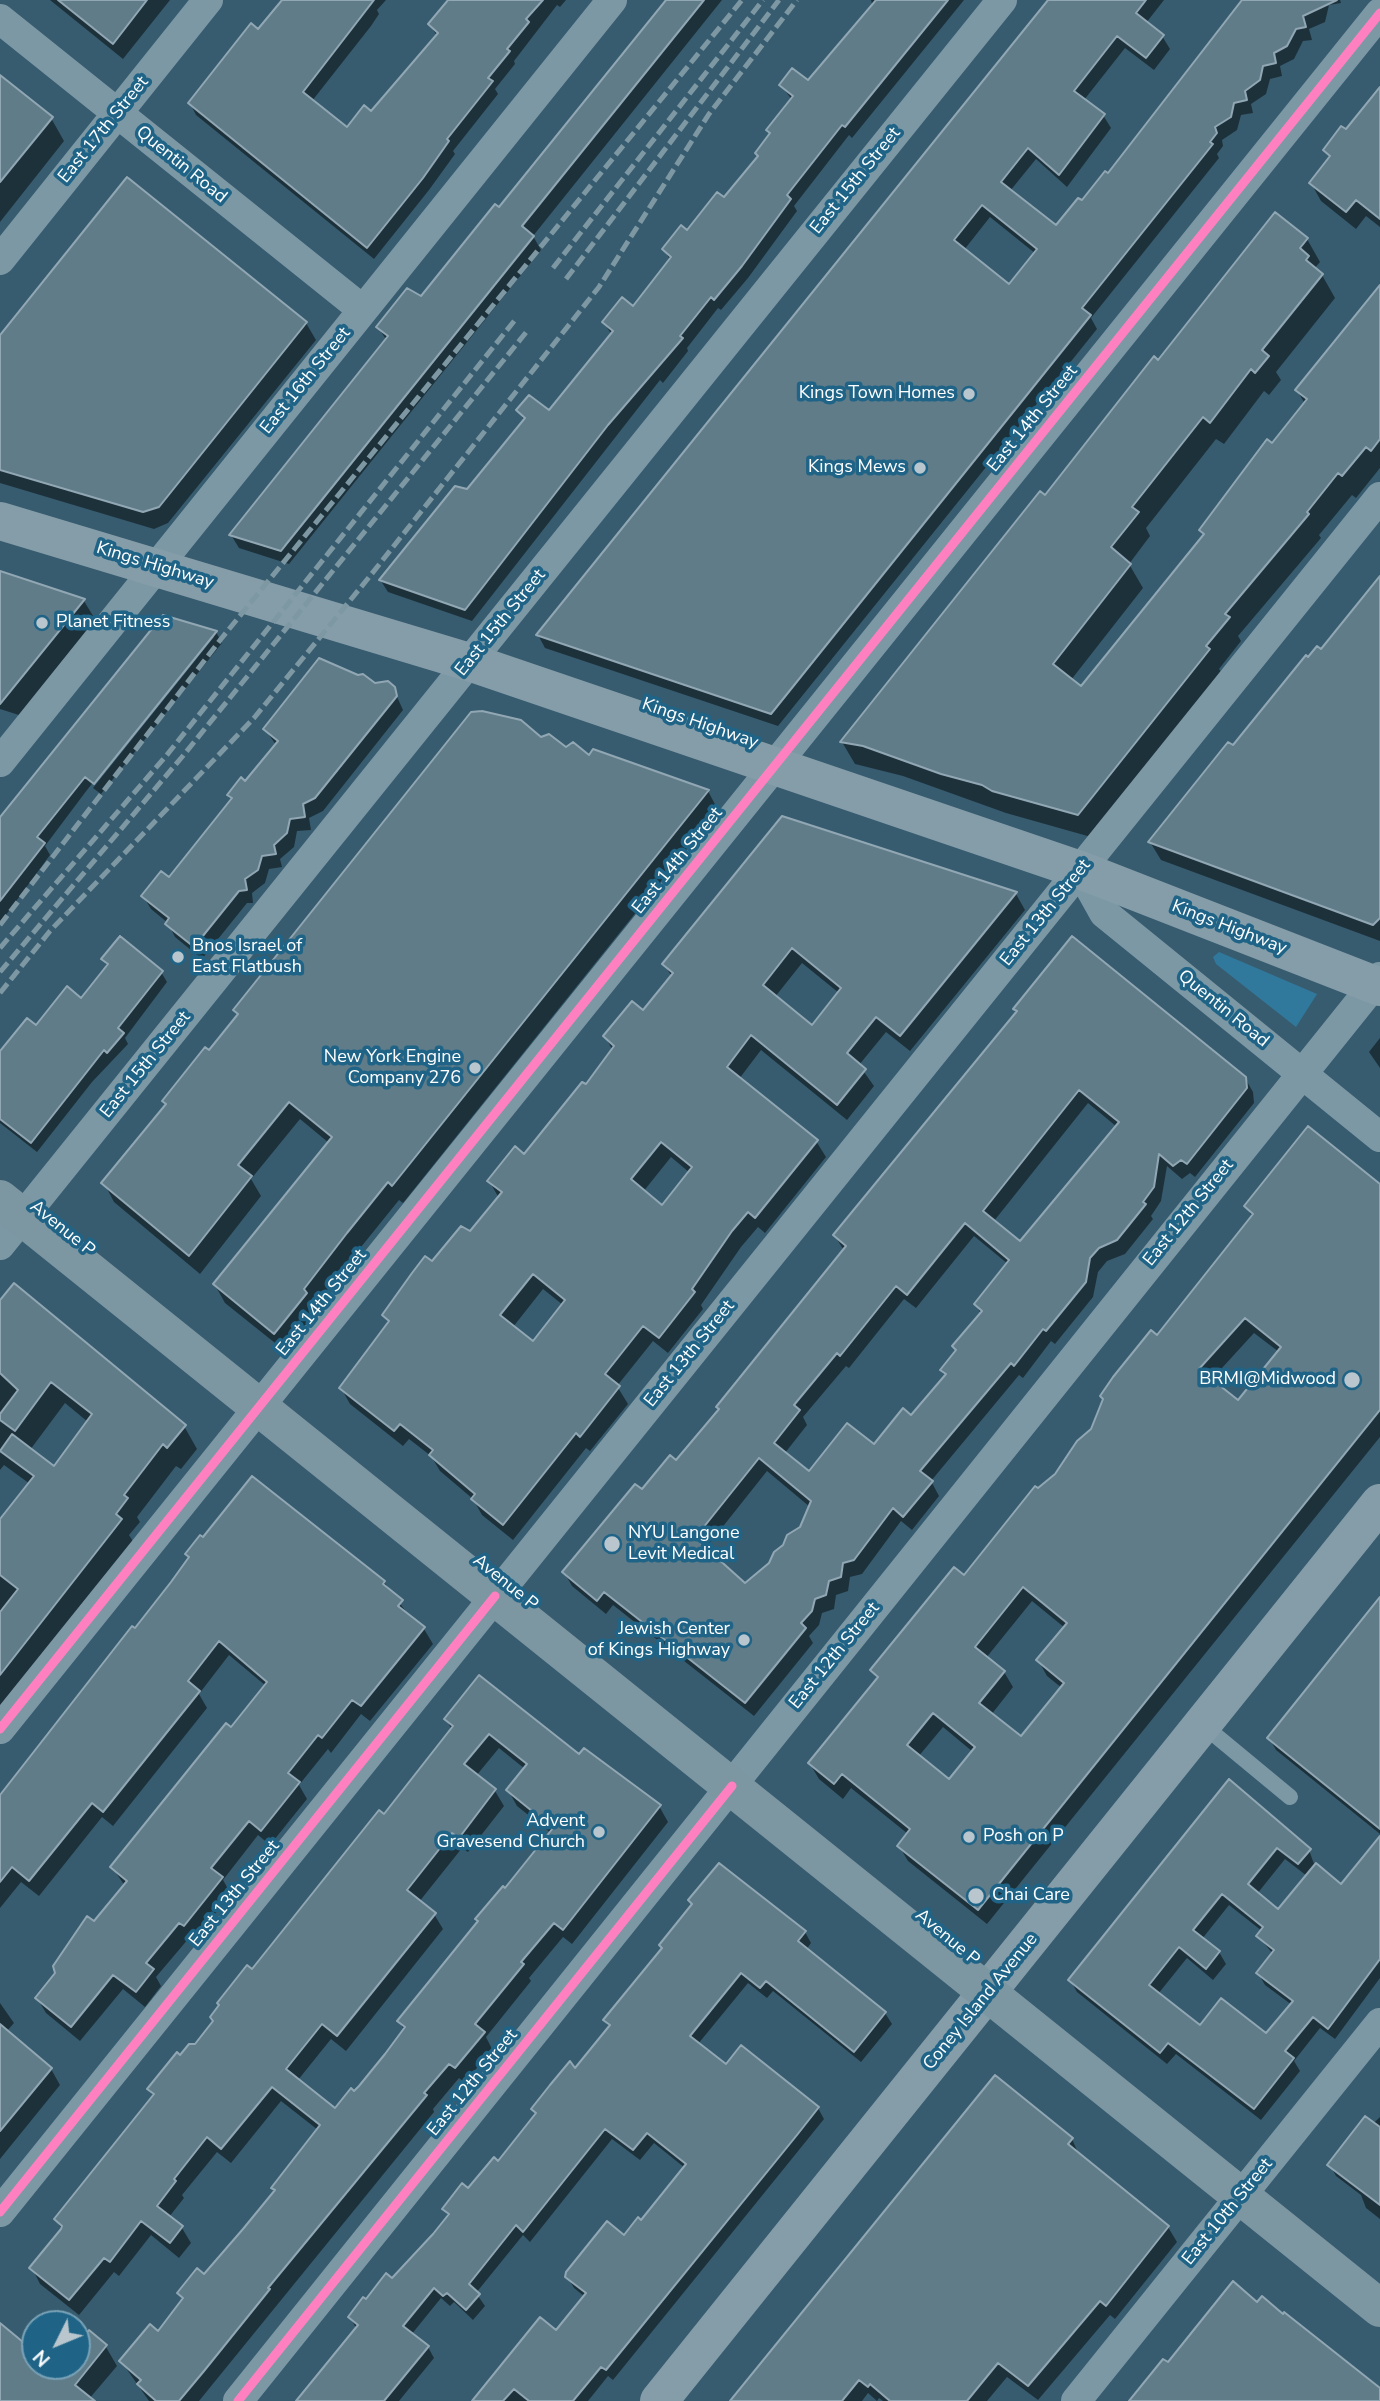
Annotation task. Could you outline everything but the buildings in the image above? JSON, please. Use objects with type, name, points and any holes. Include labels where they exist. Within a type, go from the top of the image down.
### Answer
[{"type":"main road","name":"Avenue P","points":[[8,1221],[259,1407],[1380,2308]]},
{"type":"street","name":"East 17th Street","points":[[0,260],[208,0]]},
{"type":"street","name":"East 16th Street","points":[[0,762],[612,0]]},
{"type":"street","name":"East 15th Street","points":[[8,1221],[469,662],[1002,0]]},
{"type":"street","name":"East 14th Street","points":[[0,1730],[1380,13]]},
{"type":"street","name":"Quentin Road","points":[[0,19],[363,310]]},
{"type":"street","name":"East 13th Street","points":[[0,2211],[1380,497]]},
{"type":"street","name":"Kings Highway","points":[[0,521],[157,566],[469,662],[1080,870],[1378,983]]},
{"type":"street","name":"Quentin Road","points":[[1080,870],[1104,913],[1380,1137]]},
{"type":"street","name":"East 12th Street","points":[[238,2401],[1302,1072],[1378,983]]},
{"type":"street","name":"Coney Island Avenue","points":[[659,2401],[1380,1503]]},
{"type":"street","name":"East 10th Street","points":[[1076,2401],[1380,2023]]},
{"type":"lane","points":[[1203,1725],[1290,1797]]},
{"type":"shaded area","points":[[1219,952],[1317,994],[1296,1027],[1216,964],[1213,957]]},
{"type":"railway","points":[[0,925],[221,639],[742,0]]},
{"type":"railway","points":[[553,268],[763,0]]},
{"type":"railway","points":[[566,279],[779,0]]},
{"type":"railway","points":[[0,993],[50,931],[254,718],[370,576],[599,287],[709,114],[797,0]]},
{"type":"railway","points":[[0,948],[166,756],[515,320]]},
{"type":"railway","points":[[0,972],[182,757],[528,330]]},
{"type":"cycle path","points":[[0,1729],[1380,13]]},
{"type":"cycle path","points":[[0,2212],[495,1596]]},
{"type":"cycle path","points":[[238,2401],[732,1786]]},
{"type":"place","name":"Kings Town Homes","points":[[969,394]]},
{"type":"place","name":"Kings Mews","points":[[920,468]]},
{"type":"place","name":"Planet Fitness","points":[[42,623]]},
{"type":"place","name":"Bnos Israel of East Flatbush","points":[[178,957]]},
{"type":"place","name":"New York Engine Company 276","points":[[475,1068]]},
{"type":"place","name":"BRMI@Midwood","points":[[1352,1380]]},
{"type":"place","name":"NYU Langone Levit Medical","points":[[612,1544]]},
{"type":"place","name":"Jewish Center of Kings Highway","points":[[744,1640]]},
{"type":"place","name":"Advent Gravesend Church","points":[[599,1832]]},
{"type":"place","name":"Posh on P","points":[[969,1837]]},
{"type":"place","name":"Chai Care","points":[[976,1896]]}]
